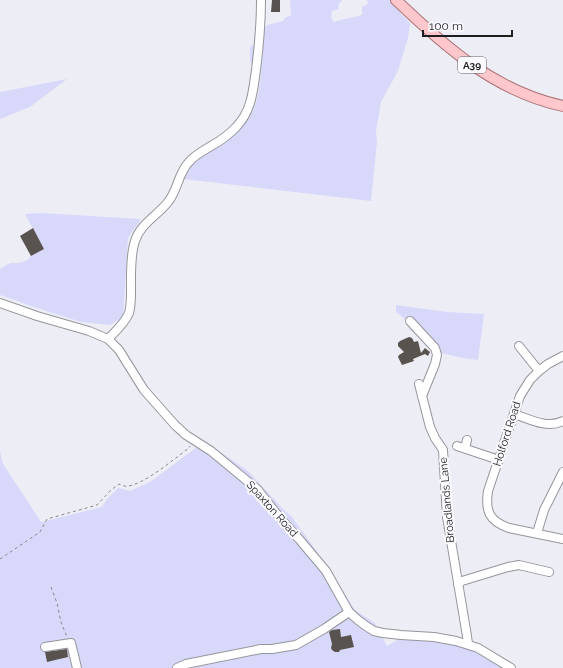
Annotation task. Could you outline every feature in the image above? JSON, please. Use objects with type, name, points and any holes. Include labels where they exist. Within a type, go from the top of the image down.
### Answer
[{"type":"main road","name":"A39","points":[[396,0],[450,49],[489,76],[512,89],[547,102],[563,106]]},
{"type":"street","points":[[108,339],[124,322],[129,312],[131,303],[132,254],[135,240],[142,228],[168,202],[175,190],[183,169],[188,162],[198,153],[237,127],[244,118],[250,106],[259,48],[261,0]]},
{"type":"street","name":"Spaxton Road","points":[[0,302],[37,316],[108,339],[119,350],[144,390],[175,426],[211,451],[258,489],[280,518],[326,572],[350,612],[358,620],[374,631],[383,633],[434,637],[468,644],[511,668]]},
{"type":"street","points":[[410,321],[435,348],[435,364],[422,396]]},
{"type":"street","points":[[519,346],[539,371]]},
{"type":"street","name":"Holford Road","points":[[537,533],[509,528],[492,518],[489,513],[487,502],[488,491],[520,396],[525,387],[539,371],[563,356]]},
{"type":"street","name":"Broadlands Lane","points":[[419,384],[430,427],[443,450],[449,533],[468,636],[468,644]]},
{"type":"street","points":[[514,414],[540,423],[556,424],[563,421]]},
{"type":"street","points":[[468,440],[461,447],[499,460]]},
{"type":"street","points":[[559,475],[544,510],[537,533],[563,539]]},
{"type":"street","points":[[458,584],[462,581],[519,564],[549,572]]},
{"type":"street","points":[[177,668],[186,664],[209,659],[261,649],[272,649],[296,645],[350,612]]},
{"type":"street","points":[[45,647],[71,643],[77,668]]},
{"type":"path","points":[[0,559],[40,532],[47,519],[97,505],[110,490],[119,484],[127,487],[136,484],[156,473],[190,448],[194,440]]},
{"type":"path","points":[[50,587],[57,603],[61,622],[69,643]]},
{"type":"shaded area","points":[[290,0],[342,0],[338,9],[332,11],[331,16],[333,22],[362,15],[362,7],[368,4],[367,0],[390,0],[410,23],[408,38],[398,71],[381,102],[376,131],[377,142],[371,201],[184,179],[196,160],[236,131],[245,123],[252,113],[258,96],[262,65],[253,68],[250,60],[250,47],[256,43],[267,25],[283,21],[291,15]]},
{"type":"shaded area","points":[[67,79],[30,107],[0,119],[0,92]]},
{"type":"shaded area","points":[[41,213],[141,219],[128,238],[123,317],[110,325],[81,322],[0,295],[0,269],[10,263],[19,263],[28,260],[31,256],[44,249],[25,214]]},
{"type":"shaded area","points":[[396,305],[447,312],[484,314],[478,360],[437,352],[410,330],[406,320],[396,312]]},
{"type":"shaded area","points":[[205,441],[248,471],[292,517],[328,567],[355,610],[375,623],[387,646],[399,639],[447,642],[484,654],[504,668],[0,668],[0,450],[2,462],[41,522],[102,507],[107,499],[118,488],[130,491],[150,482]]},
{"type":"building","points":[[272,0],[280,0],[280,12],[271,12]]},
{"type":"building","points":[[33,228],[44,249],[31,256],[20,236]]},
{"type":"building","points":[[409,337],[412,338],[414,342],[418,341],[421,353],[425,348],[430,352],[428,356],[425,354],[413,359],[414,361],[402,365],[398,357],[404,352],[398,346],[398,343]]},
{"type":"building","points":[[340,629],[341,637],[351,635],[354,647],[335,652],[331,648],[332,644],[329,632]]},
{"type":"building","points":[[67,649],[68,657],[47,662],[45,652]]}]
